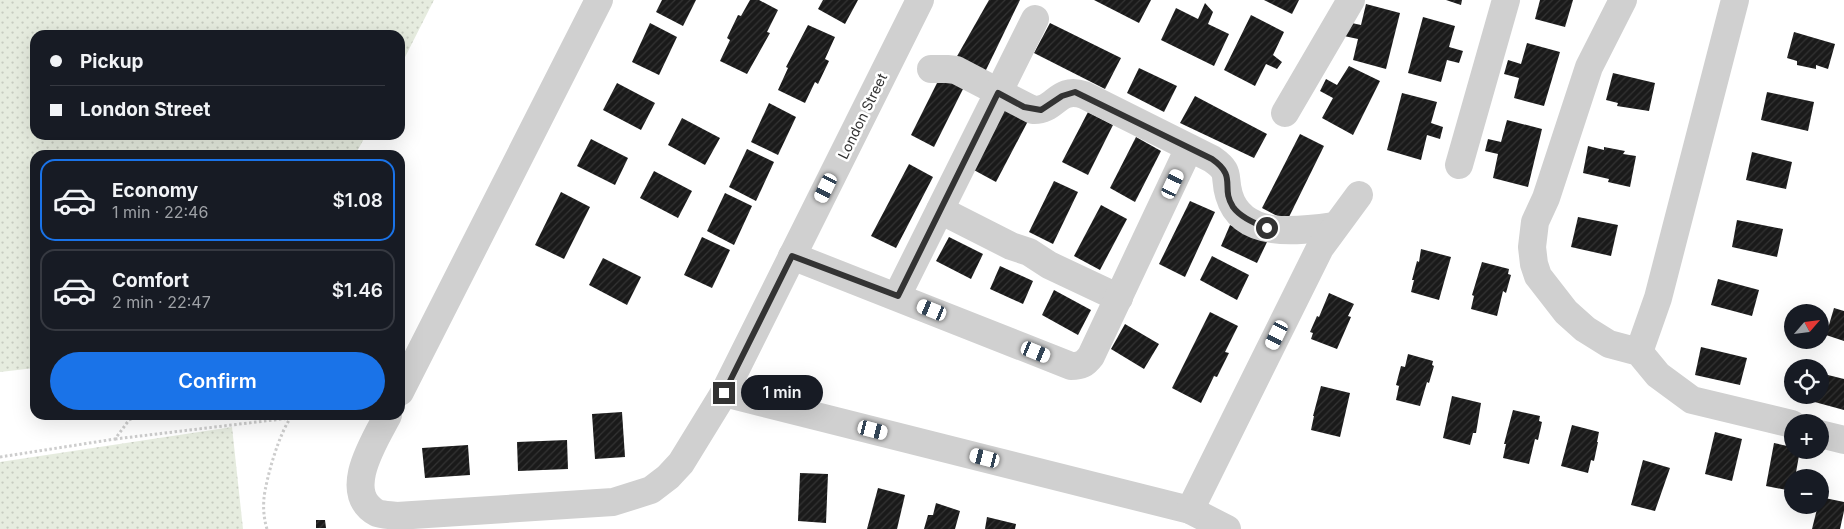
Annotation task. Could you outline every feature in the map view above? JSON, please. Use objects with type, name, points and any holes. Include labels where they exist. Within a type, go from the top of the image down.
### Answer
[{"type":"street","points":[[405,382],[599,0]]},
{"type":"street","name":"London Street","points":[[386,420],[364,464],[360,478],[360,492],[366,505],[379,514],[397,516],[613,502],[651,490],[668,477],[681,463],[724,393],[920,0]]},
{"type":"street","points":[[1285,113],[1351,0]]},
{"type":"street","points":[[1459,165],[1506,0]]},
{"type":"street","points":[[1623,0],[1589,67],[1546,198],[1535,222],[1532,247],[1538,276],[1566,312],[1585,329],[1609,344],[1638,352],[1658,375],[1692,400],[1784,422]]},
{"type":"street","points":[[1638,352],[1658,298],[1735,0]]},
{"type":"street","points":[[898,296],[1035,18]]},
{"type":"street","points":[[931,69],[956,70],[1024,107],[1041,110],[1062,96],[1075,92],[1222,166],[1226,172],[1229,195],[1234,208],[1252,222],[1267,228],[1287,232],[1335,226]]},
{"type":"street","points":[[792,256],[898,296],[1071,366],[1079,366],[1084,364],[1091,356],[1189,148]]},
{"type":"street","points":[[1190,510],[1320,248],[1359,195]]},
{"type":"street","points":[[940,210],[1011,246],[1029,252],[1049,266],[1119,298]]},
{"type":"street","points":[[724,393],[1190,510],[1227,529]]},
{"type":"street","points":[[1829,436],[1844,440]]},
{"type":"path","points":[[115,439],[129,420]]},
{"type":"path","points":[[0,457],[115,439],[267,420]]},
{"type":"path","points":[[267,529],[264,519],[264,498],[278,445],[288,420]]},
{"type":"shaded area","points":[[0,0],[434,0],[405,57],[405,30],[30,30],[30,140],[363,140],[358,150],[30,150],[30,369],[0,372]]},
{"type":"shaded area","points":[[232,427],[243,529],[0,529],[0,462]]},
{"type":"building","points":[[662,0],[696,0],[683,26],[656,12]]},
{"type":"building","points":[[750,0],[759,0],[778,10],[767,32],[770,33],[747,74],[720,61],[730,40],[727,38],[738,15],[741,16]]},
{"type":"building","points":[[823,0],[858,0],[845,24],[818,9]]},
{"type":"building","points":[[989,0],[1020,0],[985,72],[956,58]]},
{"type":"building","points":[[1094,0],[1151,0],[1139,23]]},
{"type":"building","points":[[1264,0],[1299,0],[1292,14]]},
{"type":"building","points":[[1446,0],[1462,0],[1461,5]]},
{"type":"building","points":[[1540,0],[1573,0],[1565,27],[1535,19]]},
{"type":"building","points":[[1205,3],[1213,12],[1208,24],[1229,34],[1214,66],[1161,40],[1176,8],[1198,19]]},
{"type":"building","points":[[1366,4],[1400,13],[1386,69],[1353,60],[1358,39],[1344,36],[1347,22],[1361,25]]},
{"type":"building","points":[[1251,15],[1284,32],[1273,55],[1282,62],[1277,69],[1266,64],[1255,86],[1224,70]]},
{"type":"building","points":[[1423,17],[1455,26],[1449,47],[1463,51],[1459,63],[1447,60],[1441,82],[1408,73]]},
{"type":"building","points":[[650,23],[677,37],[659,75],[632,62]]},
{"type":"building","points":[[1050,23],[1121,58],[1105,89],[1034,53]]},
{"type":"building","points":[[808,25],[835,37],[825,59],[829,61],[818,84],[815,82],[805,103],[778,90],[788,68],[786,67]]},
{"type":"building","points":[[1794,32],[1835,44],[1828,69],[1816,65],[1816,69],[1797,65],[1797,61],[1787,58]]},
{"type":"building","points":[[1527,43],[1560,52],[1544,106],[1514,98],[1519,78],[1504,74],[1508,60],[1521,64]]},
{"type":"building","points":[[1349,66],[1380,81],[1353,135],[1322,118],[1333,98],[1320,91],[1326,79],[1337,85]]},
{"type":"building","points":[[1139,68],[1177,86],[1164,112],[1127,93]]},
{"type":"building","points":[[1613,73],[1655,83],[1649,111],[1617,106],[1618,103],[1606,100]]},
{"type":"building","points":[[941,75],[964,87],[934,147],[911,135]]},
{"type":"building","points":[[617,83],[655,103],[641,130],[603,110]]},
{"type":"building","points":[[1767,92],[1814,102],[1808,131],[1761,120]]},
{"type":"building","points":[[1402,93],[1437,102],[1431,123],[1443,127],[1440,139],[1427,135],[1421,160],[1387,150]]},
{"type":"building","points":[[1195,96],[1267,134],[1254,158],[1180,123]]},
{"type":"building","points":[[769,103],[796,117],[778,155],[751,142]]},
{"type":"building","points":[[1004,108],[1028,121],[996,182],[972,169]]},
{"type":"building","points":[[1088,112],[1113,125],[1088,175],[1062,162]]},
{"type":"building","points":[[682,118],[720,138],[705,165],[668,145]]},
{"type":"building","points":[[1507,120],[1542,129],[1528,187],[1493,178],[1498,154],[1485,151],[1488,139],[1501,142]]},
{"type":"building","points":[[1300,134],[1324,146],[1287,221],[1262,208]]},
{"type":"building","points":[[1136,137],[1161,151],[1135,202],[1110,188]]},
{"type":"building","points":[[591,139],[628,158],[615,185],[577,166]]},
{"type":"building","points":[[1588,146],[1604,150],[1604,147],[1625,151],[1623,154],[1636,156],[1630,187],[1608,182],[1609,179],[1583,173]]},
{"type":"building","points":[[747,149],[774,162],[756,201],[729,187]]},
{"type":"building","points":[[1752,152],[1792,162],[1786,189],[1746,180]]},
{"type":"building","points":[[909,164],[933,177],[896,248],[871,236]]},
{"type":"building","points":[[654,171],[692,191],[678,218],[640,198]]},
{"type":"building","points":[[1054,181],[1078,192],[1053,244],[1029,232]]},
{"type":"building","points":[[561,192],[590,207],[564,259],[535,245]]},
{"type":"building","points":[[725,193],[752,206],[734,245],[707,231]]},
{"type":"building","points":[[1190,201],[1215,212],[1185,277],[1159,264]]},
{"type":"building","points":[[1101,205],[1127,219],[1100,270],[1074,256]]},
{"type":"building","points":[[1578,217],[1618,225],[1611,256],[1571,247]]},
{"type":"building","points":[[1737,220],[1783,229],[1777,257],[1732,247]]},
{"type":"building","points":[[1230,225],[1267,242],[1257,263],[1221,246]]},
{"type":"building","points":[[702,237],[730,250],[712,288],[684,275]]},
{"type":"building","points":[[949,237],[983,254],[971,279],[936,261]]},
{"type":"building","points":[[1421,249],[1451,257],[1439,300],[1411,292],[1414,280],[1412,280],[1417,261],[1419,262]]},
{"type":"building","points":[[1212,256],[1249,275],[1237,300],[1200,280]]},
{"type":"building","points":[[603,258],[641,277],[627,305],[589,285]]},
{"type":"building","points":[[1482,262],[1509,269],[1508,274],[1511,275],[1506,293],[1503,291],[1497,316],[1471,309],[1474,296],[1472,295]]},
{"type":"building","points":[[1000,266],[1033,281],[1023,304],[990,289]]},
{"type":"building","points":[[1718,279],[1759,290],[1752,316],[1711,305]]},
{"type":"building","points":[[1054,290],[1091,310],[1078,335],[1042,315]]},
{"type":"building","points":[[1329,293],[1354,304],[1348,316],[1351,317],[1337,349],[1311,339],[1313,333],[1310,332],[1317,316],[1319,317]]},
{"type":"building","points":[[1834,308],[1844,311],[1844,341],[1829,336],[1829,325]]},
{"type":"building","points":[[1210,312],[1238,326],[1225,352],[1229,353],[1217,377],[1214,376],[1201,403],[1172,388]]},
{"type":"building","points":[[1125,324],[1159,344],[1144,369],[1111,349]]},
{"type":"building","points":[[1701,347],[1747,358],[1740,385],[1695,375]]},
{"type":"building","points":[[1408,354],[1433,361],[1432,365],[1434,366],[1420,406],[1396,400],[1399,386],[1396,385],[1401,366],[1405,367]]},
{"type":"building","points":[[1829,375],[1844,379],[1844,410],[1822,404],[1829,404]]},
{"type":"building","points":[[1321,386],[1350,393],[1340,437],[1311,430]]},
{"type":"building","points":[[1452,396],[1481,403],[1476,433],[1473,433],[1470,445],[1443,438]]},
{"type":"building","points":[[1513,410],[1540,416],[1539,421],[1542,422],[1538,440],[1535,439],[1529,464],[1503,458],[1506,444],[1504,444]]},
{"type":"building","points":[[622,412],[625,457],[595,459],[592,414]]},
{"type":"building","points":[[1572,425],[1599,432],[1594,461],[1591,460],[1588,473],[1561,466]]},
{"type":"building","points":[[1715,432],[1742,439],[1732,481],[1705,474]]},
{"type":"building","points":[[567,440],[568,469],[518,471],[517,442]]},
{"type":"building","points":[[1774,443],[1784,445],[1784,459],[1798,459],[1797,469],[1784,469],[1784,489],[1766,486]]},
{"type":"building","points":[[468,445],[470,475],[425,478],[422,448]]},
{"type":"building","points":[[1643,460],[1670,468],[1655,511],[1631,505]]},
{"type":"building","points":[[800,473],[828,474],[826,523],[798,521]]},
{"type":"building","points":[[878,488],[905,495],[897,529],[867,529]]},
{"type":"building","points":[[1829,499],[1844,502],[1840,529],[1812,529],[1816,514],[1829,514]]},
{"type":"building","points":[[936,503],[960,511],[955,529],[924,529],[928,515],[933,515]]},
{"type":"building","points":[[987,517],[1016,524],[1015,529],[985,529]]},
{"type":"building","points":[[316,520],[325,520],[326,528],[316,528]]},
{"type":"route","points":[[724,393],[792,256],[898,296],[998,93],[1024,107],[1041,110],[1062,96],[1075,92],[1212,159],[1222,166],[1226,172],[1229,195],[1234,208],[1252,222],[1267,228]]}]
